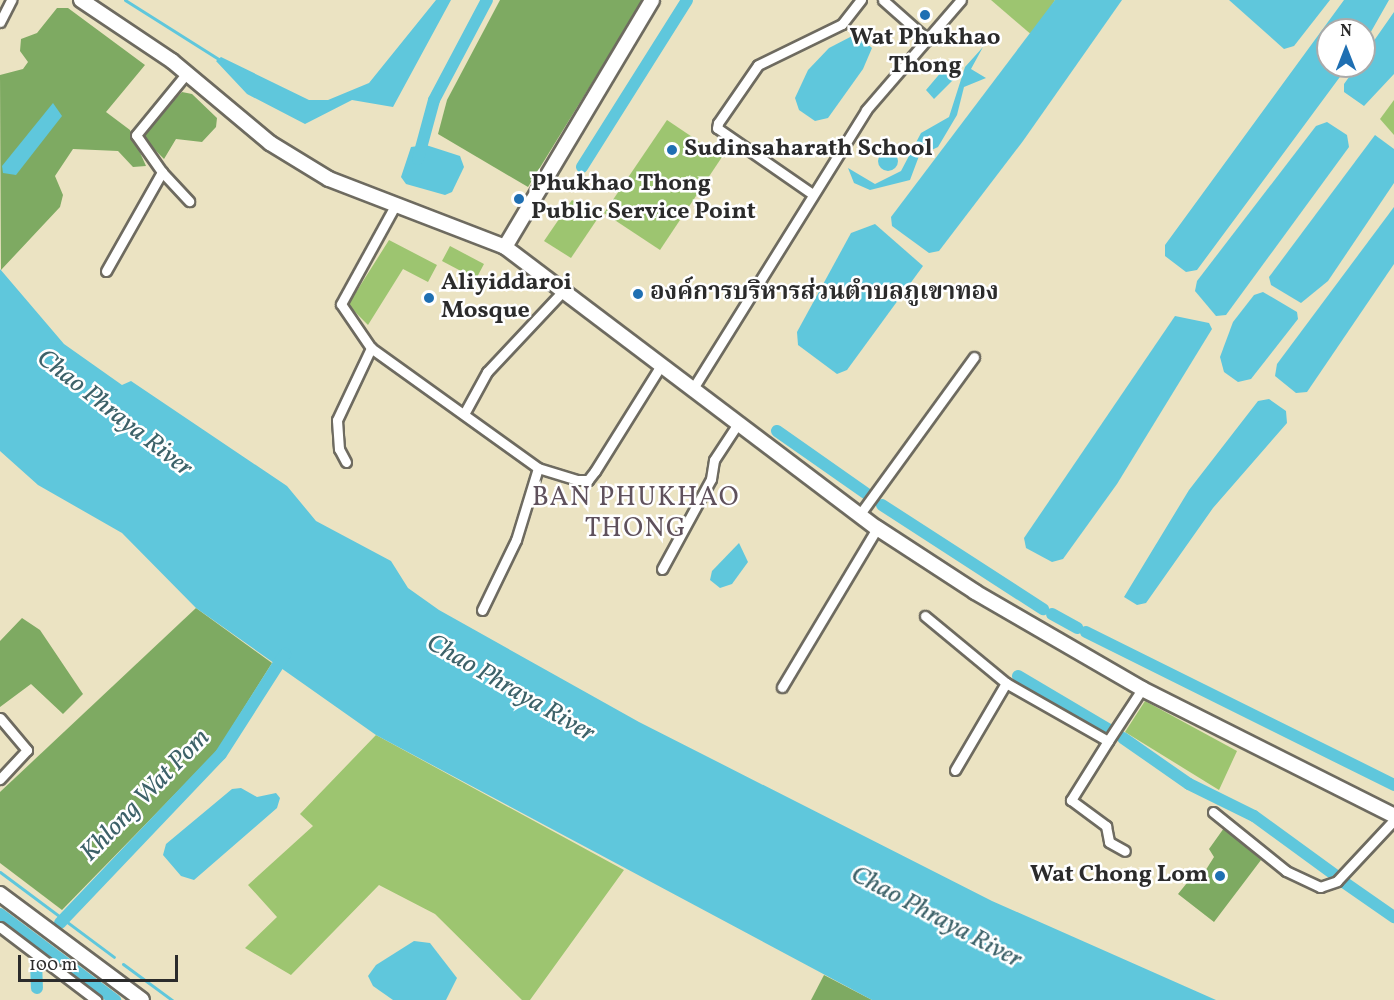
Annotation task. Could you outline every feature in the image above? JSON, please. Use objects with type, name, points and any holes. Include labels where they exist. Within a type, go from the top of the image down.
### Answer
[{"type":"street","points":[[0,22],[11,0]]},
{"type":"street","points":[[81,0],[187,73],[270,143],[329,179],[505,247],[564,290],[660,367],[877,528],[975,592],[1142,689],[1394,818],[1337,881],[1320,887],[1286,871],[1213,812]]},
{"type":"street","points":[[505,247],[652,0]]},
{"type":"street","points":[[811,193],[717,128],[718,123],[758,65],[842,24],[861,0]]},
{"type":"street","points":[[883,0],[927,39]]},
{"type":"street","points":[[692,390],[811,193],[866,110],[961,0]]},
{"type":"street","points":[[187,73],[136,135],[162,172],[189,201]]},
{"type":"street","points":[[106,271],[162,172]]},
{"type":"street","points":[[396,204],[341,304],[371,348],[538,468],[588,480],[660,367]]},
{"type":"street","points":[[464,414],[487,372],[564,290]]},
{"type":"street","points":[[346,462],[339,449],[337,420],[371,348]]},
{"type":"street","points":[[860,514],[974,357]]},
{"type":"street","points":[[662,569],[711,479],[714,460],[737,425]]},
{"type":"street","points":[[482,610],[516,540],[538,468]]},
{"type":"street","points":[[782,687],[877,528]]},
{"type":"street","points":[[925,616],[1006,682],[1108,741]]},
{"type":"street","points":[[955,770],[1006,682]]},
{"type":"street","points":[[1125,851],[1109,842],[1106,826],[1071,800],[1142,689]]},
{"type":"street","points":[[0,718],[27,750],[0,779]]},
{"type":"street","points":[[0,894],[142,1000]]},
{"type":"street","points":[[0,927],[96,1000]]},
{"type":"green space","points":[[500,0],[643,0],[528,187],[438,134],[447,100]]},
{"type":"green space","points":[[991,0],[1055,0],[1033,36]]},
{"type":"green space","points":[[57,8],[68,8],[145,65],[106,112],[130,130],[146,166],[133,167],[118,151],[73,149],[55,176],[63,195],[60,207],[1,270],[0,75],[23,69],[28,62],[20,51],[21,39],[37,33]]},
{"type":"green space","points":[[182,92],[192,94],[217,118],[216,127],[202,142],[176,139],[164,159],[144,139],[147,126]]},
{"type":"green space","points":[[1394,100],[1394,135],[1380,119]]},
{"type":"green space","points":[[667,120],[722,157],[660,250],[604,213]]},
{"type":"green space","points":[[572,200],[598,218],[571,258],[544,241]]},
{"type":"green space","points":[[389,240],[437,265],[428,282],[403,269],[368,325],[348,305]]},
{"type":"green space","points":[[450,246],[484,264],[476,279],[442,261]]},
{"type":"green space","points":[[196,608],[272,663],[217,751],[62,910],[0,863],[0,792]]},
{"type":"green space","points":[[22,618],[40,630],[83,694],[63,714],[31,684],[0,707],[0,641]]},
{"type":"green space","points":[[1145,701],[1237,751],[1219,790],[1125,732]]},
{"type":"green space","points":[[376,735],[624,870],[530,1000],[522,1000],[435,914],[379,885],[291,975],[245,948],[277,917],[248,885],[313,826],[300,814]]},
{"type":"green space","points":[[1224,828],[1261,860],[1214,922],[1178,894],[1195,873],[1202,876],[1214,857],[1209,849]]},
{"type":"green space","points":[[824,975],[872,1000],[811,1000]]},
{"type":"water","points":[[436,0],[451,0],[393,107],[352,100],[305,124],[247,94],[216,61],[221,57],[309,100],[328,100],[369,83]]},
{"type":"water","points":[[1055,0],[1122,0],[1023,141],[939,251],[929,253],[892,226],[891,217]]},
{"type":"water","points":[[1229,0],[1330,0],[1294,46],[1284,49]]},
{"type":"water","points":[[1344,0],[1389,0],[1376,23],[1376,18],[1331,18]]},
{"type":"water","points":[[1394,12],[1394,74],[1364,106],[1344,92],[1344,84],[1348,78],[1376,78],[1376,38]]},
{"type":"water","points":[[856,34],[872,48],[863,69],[828,118],[815,121],[799,110],[795,98],[808,70],[829,48]]},
{"type":"water","points":[[1316,38],[1316,78],[1339,78],[1197,270],[1186,272],[1165,256],[1165,245]]},
{"type":"water","points":[[983,47],[971,69],[986,78],[964,87],[957,115],[938,147],[919,156],[910,180],[870,190],[854,183],[848,168],[875,184],[901,171],[921,133],[949,117],[965,67]]},
{"type":"water","points":[[948,64],[956,77],[934,99],[926,90]]},
{"type":"water","points":[[53,103],[62,116],[16,175],[3,173],[2,166]]},
{"type":"water","points":[[1327,122],[1347,135],[1349,147],[1226,315],[1216,316],[1195,291],[1197,281],[1316,126]]},
{"type":"water","points":[[1375,135],[1394,149],[1394,183],[1328,281],[1301,303],[1271,285],[1269,277]]},
{"type":"water","points":[[426,145],[460,156],[464,167],[452,192],[445,195],[406,184],[401,177],[411,147]]},
{"type":"water","points":[[888,151],[895,154],[898,161],[895,168],[888,171],[881,168],[878,161],[881,154]]},
{"type":"water","points":[[1394,207],[1394,264],[1307,392],[1296,393],[1275,376],[1277,364]]},
{"type":"water","points":[[875,224],[923,266],[847,370],[837,374],[798,345],[797,332],[851,233]]},
{"type":"water","name":"Chao Phraya River","points":[[0,269],[64,344],[122,385],[131,381],[287,486],[316,521],[391,561],[408,588],[439,610],[639,722],[992,901],[1216,1000],[872,1000],[376,735],[196,608],[122,533],[38,485],[0,451]]},
{"type":"water","points":[[1263,292],[1297,312],[1298,319],[1251,379],[1238,382],[1224,372],[1220,357],[1233,322],[1254,295]]},
{"type":"water","points":[[1175,316],[1209,323],[1212,329],[1117,484],[1063,559],[1052,562],[1026,548],[1024,538]]},
{"type":"water","points":[[1269,399],[1286,411],[1287,423],[1213,508],[1146,603],[1137,605],[1124,597],[1189,490],[1258,401]]},
{"type":"water","points":[[739,543],[748,562],[732,584],[720,588],[710,580],[712,571]]},
{"type":"water","points":[[241,788],[257,797],[276,793],[280,798],[277,808],[194,880],[181,876],[163,855],[166,844],[232,789]]},
{"type":"water","points":[[414,941],[430,943],[457,978],[446,1000],[393,1000],[373,986],[368,976],[376,965]]},
{"type":"waterway","points":[[125,0],[220,60]]},
{"type":"waterway","points":[[418,159],[434,100],[487,0]]},
{"type":"waterway","points":[[582,167],[687,0]]},
{"type":"waterway","points":[[777,431],[870,496]]},
{"type":"waterway","points":[[882,505],[1043,609]]},
{"type":"waterway","points":[[1052,614],[1077,628]]},
{"type":"waterway","points":[[1086,632],[1394,785]]},
{"type":"waterway","name":"Khlong Wat Pom","points":[[60,923],[221,754],[285,654]]},
{"type":"waterway","points":[[1018,676],[1111,731]]},
{"type":"waterway","points":[[1123,738],[1189,784],[1254,816],[1335,875]]},
{"type":"waterway","points":[[0,872],[114,957]]},
{"type":"waterway","points":[[1345,883],[1394,917]]},
{"type":"waterway","points":[[0,914],[115,1000]]},
{"type":"waterway","name":"Khlong Wat Pom","points":[[36,961],[37,988]]},
{"type":"waterway","points":[[123,964],[172,1000]]},
{"type":"place","name":"Wat Phukhao Thong","points":[[925,15]]},
{"type":"place","name":"Sudinsaharath School","points":[[672,150]]},
{"type":"place","name":"Phukhao Thong Public Service Point","points":[[519,199]]},
{"type":"place","name":"องค์การบริหารส่วนตำบลภูเขาทอง","points":[[638,294]]},
{"type":"place","name":"Aliyiddaroi Mosque","points":[[429,298]]},
{"type":"place","name":"Wat Chong Lom","points":[[1220,876]]},
{"type":"district","name":"BAN PHUKHAO THONG","points":[[636,514]]}]
